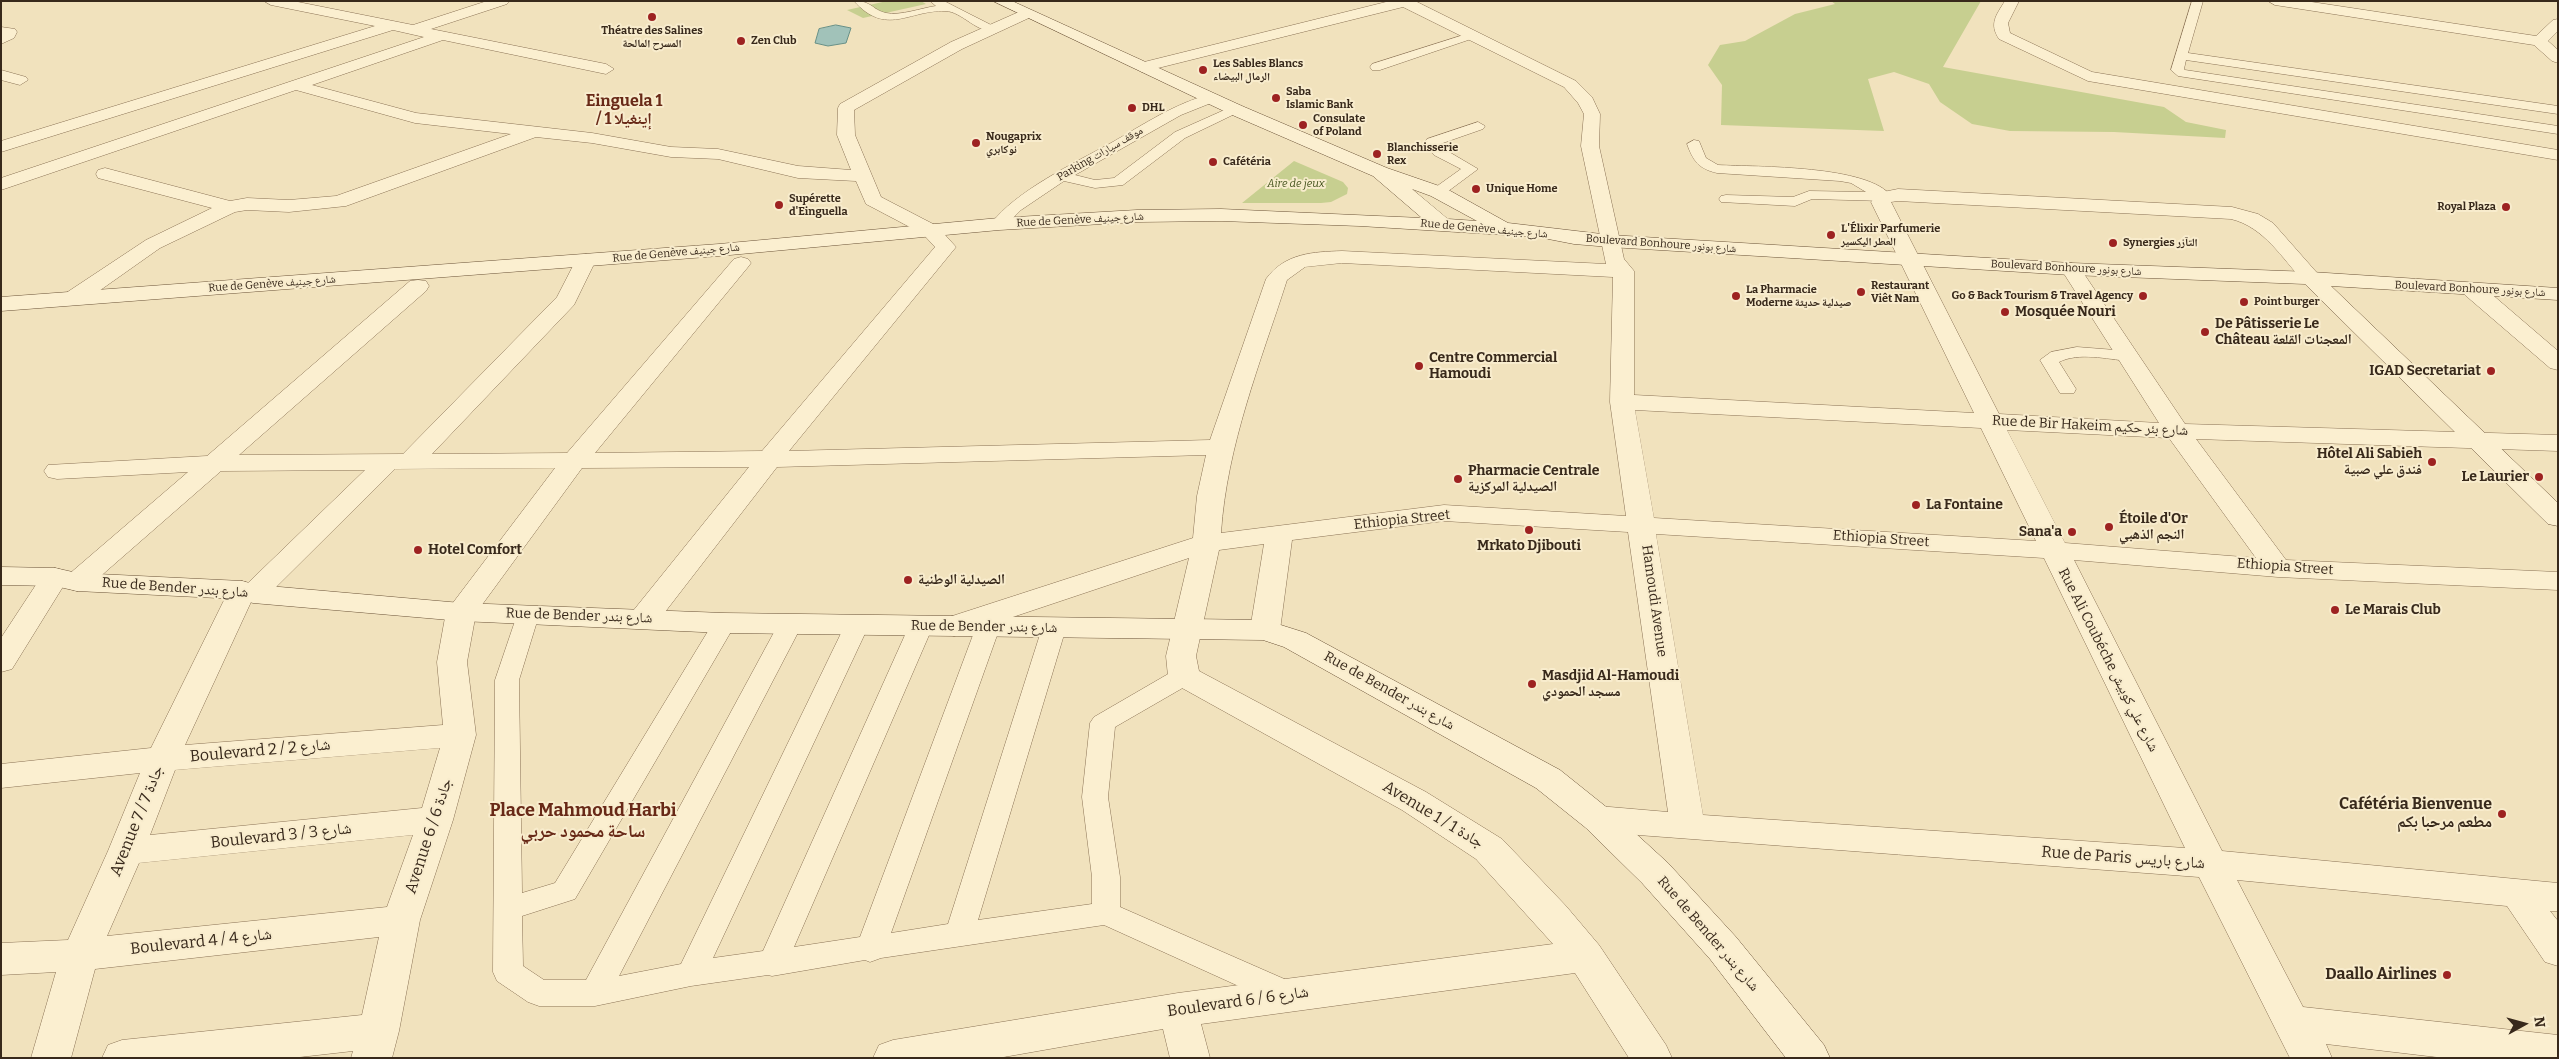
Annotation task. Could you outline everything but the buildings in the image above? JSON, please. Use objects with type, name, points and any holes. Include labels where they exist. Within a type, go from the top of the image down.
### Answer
[{"type":"street","points":[[271,1],[606,69]]},
{"type":"street","points":[[412,30],[502,1]]},
{"type":"street","points":[[1000,1],[1236,110],[1380,172],[1438,192],[1505,228]]},
{"type":"street","points":[[1142,67],[1403,1],[1570,84],[1586,101],[1592,114],[1589,134],[1590,146],[1614,261],[1624,271]]},
{"type":"street","points":[[2012,1],[2000,24],[2000,31],[2004,36],[2088,76],[2558,155]]},
{"type":"street","points":[[2275,1],[2539,41],[2558,58]]},
{"type":"street","points":[[644,618],[769,459],[938,238],[874,200],[846,135],[846,108],[918,64],[991,28],[1026,14]]},
{"type":"street","points":[[2539,41],[2558,23]]},
{"type":"street","points":[[1,147],[392,26]]},
{"type":"street","points":[[1,31],[10,32],[1,40]]},
{"type":"street","points":[[1,184],[441,36]]},
{"type":"street","points":[[1,75],[20,80]]},
{"type":"street","points":[[295,86],[415,118],[592,138],[671,152],[718,154],[798,172],[863,176]]},
{"type":"street","points":[[74,298],[153,244],[230,207],[247,204],[297,206],[339,202],[532,132]]},
{"type":"street","points":[[1380,172],[1439,225],[1470,239],[1505,228]]},
{"type":"street","points":[[105,174],[230,207]]},
{"type":"street","points":[[1885,197],[1898,195],[2098,204],[2232,213],[2251,218],[2266,227],[2311,278],[2558,518]]},
{"type":"street","points":[[1360,220],[1398,211],[1409,197]]},
{"type":"street","name":"Rue Ali Coubéche شارع علي كوبيش","points":[[1885,197],[1881,202],[1991,420],[2053,550],[2291,1023],[2312,1058]]},
{"type":"street","name":"Rue de Genève شارع جينيف","points":[[1,304],[582,268],[741,263],[938,238],[999,224],[1174,216],[1360,220],[1505,228],[1538,231],[1574,238]]},
{"type":"street","name":"Rue de Genève شارع جينيف","points":[[1,319],[418,286],[582,268],[719,250],[938,238],[1050,239],[1183,234],[1270,234],[1542,241],[1574,238]]},
{"type":"street","name":"Boulevard Bonhoure شارع بونور","points":[[1574,238],[2071,269],[2311,278],[2473,290],[2558,294]]},
{"type":"street","points":[[1184,676],[1181,656],[1206,543],[1210,496],[1220,447],[1277,279],[1284,269],[1296,261],[1342,257],[1624,271]]},
{"type":"street","points":[[461,612],[575,460],[741,263]]},
{"type":"street","points":[[247,592],[398,462],[566,300],[582,268]]},
{"type":"street","points":[[2071,269],[2177,431],[2278,568]]},
{"type":"street","name":"Hamoudi Avenue","points":[[1624,271],[1622,402],[1643,524],[1688,827]]},
{"type":"street","points":[[1,662],[66,579],[216,464],[418,286]]},
{"type":"street","points":[[2473,290],[2558,363]]},
{"type":"street","name":"Rue de Bir Hakeim شارع بئر حكيم","points":[[1622,402],[2177,431],[2558,443]]},
{"type":"street","points":[[57,471],[216,464],[769,459],[1220,447]]},
{"type":"street","name":"Ethiopia Street","points":[[954,626],[1206,543],[1444,513],[2053,550],[2278,568],[2558,581]]},
{"type":"street","points":[[1265,630],[1279,534]]},
{"type":"street","name":"Rue de Bender شارع بندر","points":[[1,576],[247,592],[461,612],[528,615],[644,618],[724,623],[1265,630],[1295,640],[1548,779],[1598,818],[1655,873],[1722,948],[1810,1058]]},
{"type":"street","name":"Avenue 7 / جادة 7","points":[[51,1058],[80,956],[126,851],[162,760],[247,592]]},
{"type":"street","name":"Avenue 6 / جادة 6","points":[[375,1044],[401,920],[436,820],[460,735],[452,662],[461,612]]},
{"type":"street","name":"Avenue 1 / جادة 1","points":[[1184,676],[1414,801],[1490,849],[1553,917],[1584,956],[1652,1058]]},
{"type":"street","name":"Boulevard 2 / شارع 2","points":[[1,776],[162,760],[460,735]]},
{"type":"street","name":"Rue de Paris شارع باريس","points":[[1598,818],[1688,827],[2210,864],[2558,897]]},
{"type":"street","name":"Boulevard 3 / شارع 3","points":[[126,851],[436,820]]},
{"type":"street","points":[[2518,894],[2558,951]]},
{"type":"street","name":"Boulevard 4 / شارع 4","points":[[1,959],[80,956],[401,920]]},
{"type":"street","name":"Boulevard 6 / شارع 6","points":[[893,1058],[1178,1010],[1584,956]]},
{"type":"street","points":[[1178,1010],[1190,1058]]},
{"type":"street","points":[[2291,1023],[2558,1053]]},
{"type":"street","points":[[122,1058],[375,1044]]},
{"type":"lane","points":[[858,1],[881,16],[887,17],[906,16],[948,7]]},
{"type":"lane","points":[[935,1],[991,28]]},
{"type":"lane","points":[[2198,1],[2177,70],[2193,76],[2558,130]]},
{"type":"lane","points":[[1376,66],[1473,35]]},
{"type":"lane","points":[[2182,56],[2558,110]]},
{"type":"lane","name":"Parking موقف سيارات","points":[[999,224],[1016,207],[1062,176],[1176,112],[1211,98]]},
{"type":"lane","points":[[1062,176],[1096,184],[1118,182],[1180,135],[1236,110]]},
{"type":"lane","points":[[1438,192],[1471,169],[1439,152],[1432,142],[1478,126]]},
{"type":"lane","points":[[1694,144],[1699,160],[1711,167],[1730,171],[1840,177],[1855,180],[1885,197]]},
{"type":"lane","points":[[1726,199],[1795,202],[1809,195],[1885,197]]},
{"type":"lane","points":[[2067,389],[2049,360],[2056,355],[2069,352],[2128,356]]},
{"type":"lane","points":[[528,615],[507,680],[508,972],[539,993],[595,993],[660,982],[691,974],[870,950],[1106,913],[1290,995]]},
{"type":"lane","points":[[508,909],[565,892],[724,623]]},
{"type":"lane","points":[[595,993],[791,624]]},
{"type":"lane","points":[[691,974],[857,624]]},
{"type":"lane","points":[[772,964],[921,626]]},
{"type":"lane","points":[[870,950],[988,627]]},
{"type":"lane","points":[[959,935],[1054,628]]},
{"type":"lane","points":[[1106,913],[1106,877],[1095,797],[1103,723],[1184,676]]},
{"type":"green space","points":[[887,1],[921,1],[926,4],[863,18],[847,10]]},
{"type":"green space","points":[[1831,1],[1981,1],[1943,67],[2164,107],[2186,122],[2226,130],[2225,138],[2114,132],[2010,131],[1972,124],[1940,102],[1929,84],[1894,72],[1868,79],[1884,131],[1721,125],[1722,85],[1708,65],[1720,45],[1745,41],[1795,14],[1835,4]]},
{"type":"green space","name":"Aire de jeux","points":[[1294,161],[1343,182],[1348,188],[1347,194],[1331,202],[1321,203],[1242,203]]},
{"type":"water","points":[[836,25],[851,28],[846,43],[828,46],[815,43],[819,29]]},
{"type":"place","name":"Théatre des Salines المسرح المالحة","points":[[652,17]]},
{"type":"place","name":"Zen Club","points":[[741,41]]},
{"type":"place","name":"Les Sables Blancs الرمال البيضاء","points":[[1203,70]]},
{"type":"place","name":"Saba Islamic Bank","points":[[1276,98]]},
{"type":"place","name":"DHL","points":[[1132,108]]},
{"type":"place","name":"Consulate of Poland","points":[[1303,125]]},
{"type":"place","name":"Nougaprix نوكابري","points":[[976,143]]},
{"type":"place","name":"Blanchisserie Rex","points":[[1377,154]]},
{"type":"place","name":"Cafétéria","points":[[1213,162]]},
{"type":"place","name":"Unique Home","points":[[1476,189]]},
{"type":"place","name":"Supérette d'Einguella","points":[[779,205]]},
{"type":"place","name":"Royal Plaza","points":[[2506,207]]},
{"type":"place","name":"L'Élixir Parfumerie العطر اليكسير","points":[[1831,235]]},
{"type":"place","name":"Synergies التآزر","points":[[2113,243]]},
{"type":"place","name":"Restaurant Viêt Nam","points":[[1861,292]]},
{"type":"place","name":"La Pharmacie Moderne صيدلية حديثة","points":[[1736,296]]},
{"type":"place","name":"Go & Back Tourism & Travel Agency","points":[[2143,296]]},
{"type":"place","name":"Point burger","points":[[2244,302]]},
{"type":"place","name":"Mosquée Nouri","points":[[2005,312]]},
{"type":"place","name":"De Pâtisserie Le Château المعجنات القلعة","points":[[2205,332]]},
{"type":"place","name":"Centre Commercial Hamoudi","points":[[1419,366]]},
{"type":"place","name":"IGAD Secretariat","points":[[2491,371]]},
{"type":"place","name":"Hôtel Ali Sabieh فندق علي صبية","points":[[2432,462]]},
{"type":"place","name":"Le Laurier","points":[[2539,477]]},
{"type":"place","name":"Pharmacie Centrale الصيدلية المركزية","points":[[1458,479]]},
{"type":"place","name":"La Fontaine","points":[[1916,505]]},
{"type":"place","name":"Étoile d'Or النجم الذهبي","points":[[2109,527]]},
{"type":"place","name":"Mrkato Djibouti","points":[[1529,530]]},
{"type":"place","name":"Sana'a","points":[[2072,532]]},
{"type":"place","name":"Hotel Comfort","points":[[418,550]]},
{"type":"place","name":"الصيدلية الوطنية","points":[[908,580]]},
{"type":"place","name":"Le Marais Club","points":[[2335,610]]},
{"type":"place","name":"Masdjid Al-Hamoudi مسجد الحمودي","points":[[1532,684]]},
{"type":"place","name":"Cafétéria Bienvenue مطعم مرحبا بكم","points":[[2502,814]]},
{"type":"place","name":"Daallo Airlines","points":[[2447,975]]},
{"type":"district","name":"Einguela 1 / إينغيلا 1","points":[[624,111]]},
{"type":"district","name":"Place Mahmoud Harbi ساحة محمود حربي","points":[[583,821]]}]
